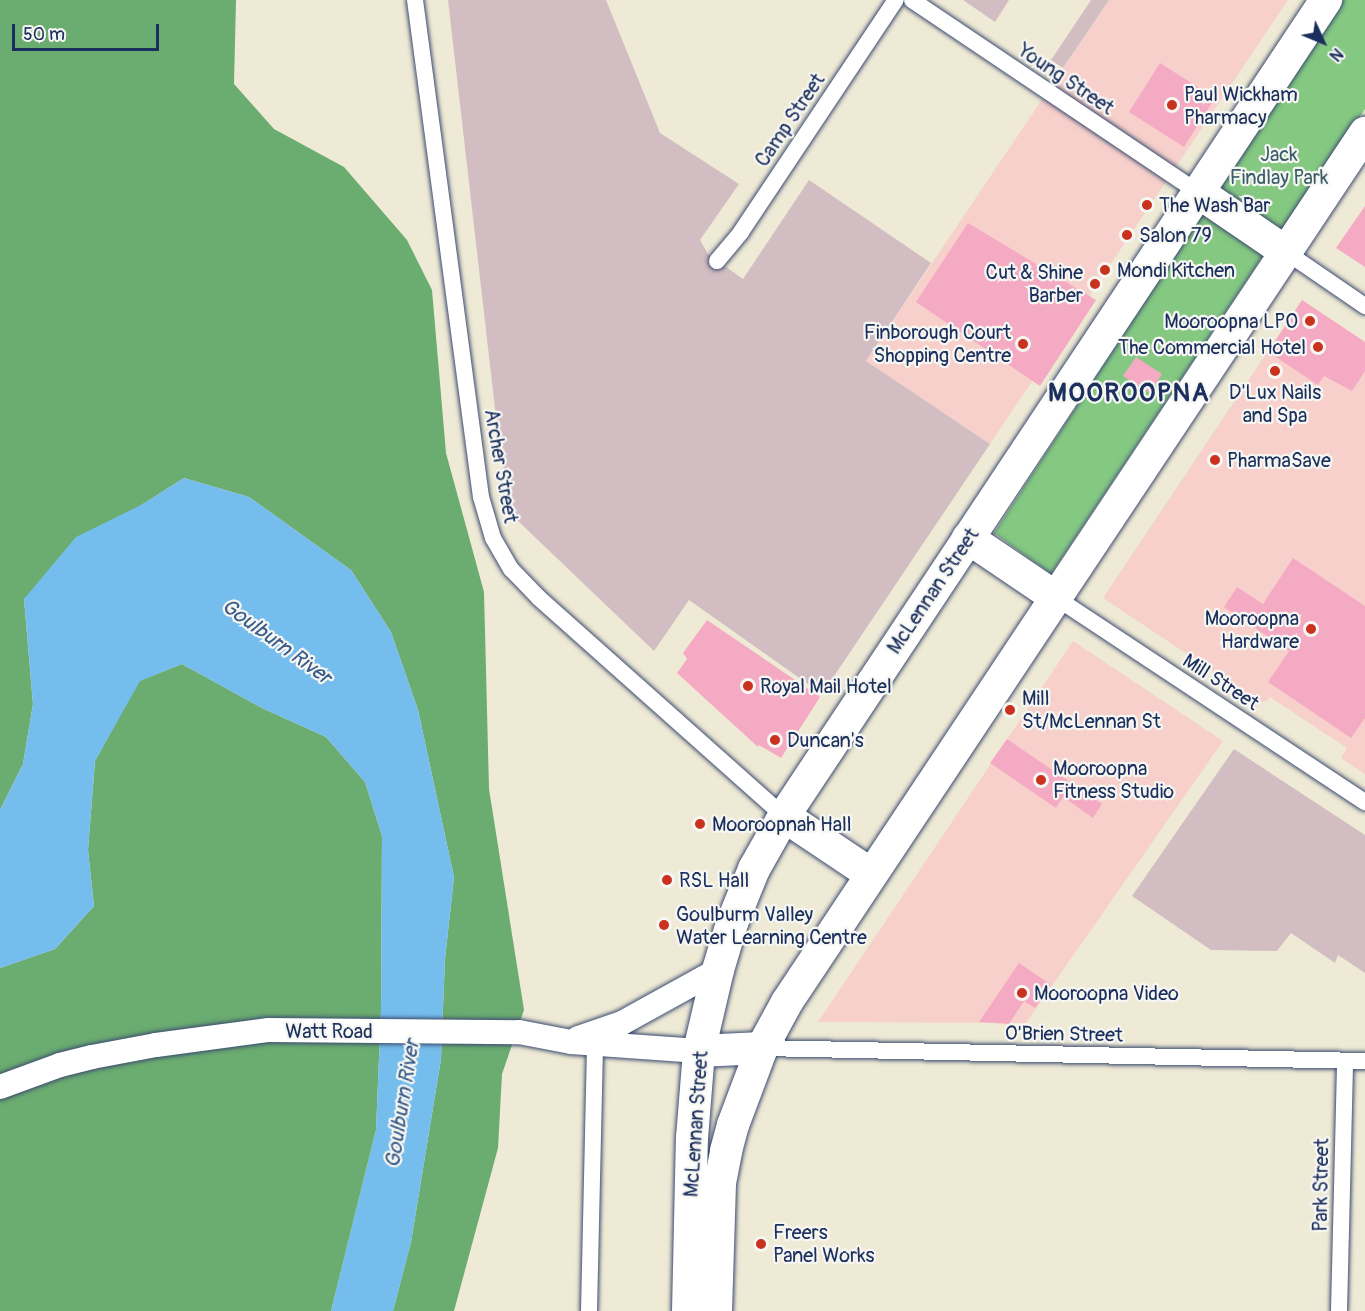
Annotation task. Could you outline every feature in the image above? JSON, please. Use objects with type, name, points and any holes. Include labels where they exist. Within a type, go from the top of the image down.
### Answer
[{"type":"highway","name":"McLennan Street","points":[[688,1311],[693,1126],[699,1051],[718,970],[732,923],[754,869],[784,816],[1326,0]]},
{"type":"highway","name":"McLennan Street","points":[[716,1311],[720,1183],[733,1125],[762,1048],[787,1002],[869,873],[1365,132]]},
{"type":"highway","points":[[1198,192],[1286,252]]},
{"type":"highway","points":[[968,538],[1055,597]]},
{"type":"highway","points":[[784,816],[869,873]]},
{"type":"highway","points":[[699,1051],[762,1048]]},
{"type":"street","name":"Archer Street","points":[[415,0],[481,497],[493,538],[511,569],[539,598],[784,816]]},
{"type":"street","name":"Camp Street","points":[[717,261],[741,232],[896,0]]},
{"type":"street","name":"Young Street","points":[[912,0],[1198,192]]},
{"type":"street","points":[[1286,252],[1365,306]]},
{"type":"street","name":"Mill Street","points":[[1055,597],[1365,802]]},
{"type":"street","points":[[561,1041],[597,1033],[622,1023],[718,970]]},
{"type":"street","name":"Watt Road","points":[[0,1087],[60,1065],[92,1057],[168,1043],[269,1030],[514,1032],[595,1045],[699,1051]]},
{"type":"street","points":[[588,1311],[595,1045]]},
{"type":"street","name":"O'Brien Street","points":[[762,1048],[1365,1061]]},
{"type":"street","name":"Park Street","points":[[1339,1311],[1345,1060]]},
{"type":"shaded area","points":[[448,0],[606,0],[660,133],[739,184],[700,240],[708,254],[743,279],[809,180],[931,263],[866,361],[990,444],[822,694],[689,600],[654,651],[517,520],[510,507],[497,426]]},
{"type":"shaded area","points":[[963,0],[1009,0],[995,22]]},
{"type":"shaded area","points":[[1091,0],[1109,0],[1063,68],[1051,60]]},
{"type":"shaded area","points":[[1109,0],[1288,0],[990,444],[866,361]]},
{"type":"shaded area","points":[[1302,300],[1365,342],[1365,774],[1341,758],[1347,748],[1270,697],[1267,701],[1259,702],[1103,598]]},
{"type":"shaded area","points":[[1073,641],[1223,741],[1026,1023],[818,1022]]},
{"type":"shaded area","points":[[1234,749],[1365,835],[1365,973],[1338,955],[1335,963],[1291,933],[1277,951],[1211,950],[1132,896]]},
{"type":"green space","points":[[0,0],[236,0],[234,84],[274,129],[344,167],[407,240],[432,290],[446,453],[484,592],[489,789],[524,1010],[502,1074],[498,1148],[454,1311],[393,1311],[411,1242],[441,1059],[445,959],[454,877],[418,710],[391,632],[351,570],[249,497],[184,478],[143,504],[24,599],[33,704],[23,764],[0,810]]},
{"type":"green space","name":"Jack Findlay Park","points":[[1343,0],[1365,0],[1365,109],[1281,236],[1215,188]]},
{"type":"green space","name":"Jack Findlay Park","points":[[1206,208],[1265,253],[1051,574],[994,533]]},
{"type":"green space","points":[[182,664],[262,708],[326,737],[365,782],[382,836],[381,1011],[376,1130],[331,1311],[0,1311],[0,968],[55,949],[94,906],[88,850],[95,761],[139,681]]},
{"type":"water","name":"Goulburn River","points":[[184,478],[249,497],[351,570],[391,632],[418,710],[454,877],[445,959],[441,1059],[411,1242],[393,1311],[331,1311],[376,1130],[381,1011],[382,836],[365,782],[326,737],[262,708],[182,664],[140,681],[95,761],[88,850],[94,906],[55,949],[0,968],[0,810],[23,764],[33,704],[24,599],[76,537],[143,504]]},
{"type":"building","name":"Paul Wickham Pharmacy","points":[[1160,63],[1215,98],[1184,147],[1129,112]]},
{"type":"building","points":[[1365,206],[1365,267],[1336,248]]},
{"type":"building","name":"Finborough Court Shopping Centre","points":[[968,223],[1096,300],[1040,386],[916,302]]},
{"type":"building","name":"The Commercial Hotel","points":[[1302,300],[1365,342],[1365,371],[1352,391],[1324,376],[1318,385],[1268,352]]},
{"type":"building","points":[[1136,357],[1162,374],[1150,393],[1123,376]]},
{"type":"building","name":"Mooroopna Hardware","points":[[1293,558],[1365,606],[1365,718],[1351,738],[1268,682],[1289,651],[1224,607],[1237,587],[1263,604]]},
{"type":"building","name":"Royal Mail Hotel","points":[[707,620],[820,697],[781,758],[759,745],[758,747],[677,673],[687,659],[683,653]]},
{"type":"building","name":"Mooroopna Fitness Studio","points":[[1007,739],[1102,804],[1093,818],[1063,797],[1056,808],[990,763]]},
{"type":"building","name":"Mooroopna Video","points":[[1019,963],[1051,985],[1035,1008],[1024,1001],[1009,1024],[979,1022]]},
{"type":"place","name":"Paul Wickham Pharmacy","points":[[1172,105]]},
{"type":"place","name":"The Wash Bar","points":[[1147,205]]},
{"type":"place","name":"Salon 79","points":[[1127,235]]},
{"type":"place","name":"Mondi Kitchen","points":[[1105,270]]},
{"type":"place","name":"Cut & Shine Barber","points":[[1095,284]]},
{"type":"place","name":"Mooroopna LPO","points":[[1310,321]]},
{"type":"place","name":"Finborough Court Shopping Centre","points":[[1023,344]]},
{"type":"place","name":"The Commercial Hotel","points":[[1318,347]]},
{"type":"place","name":"D'Lux Nails and Spa","points":[[1275,371]]},
{"type":"place","name":"PharmaSave","points":[[1215,460]]},
{"type":"place","name":"Mooroopna Hardware","points":[[1311,629]]},
{"type":"place","name":"Royal Mail Hotel","points":[[748,686]]},
{"type":"place","name":"Mill St/McLennan St","points":[[1010,710]]},
{"type":"place","name":"Duncan's","points":[[775,740]]},
{"type":"place","name":"Mooroopna Fitness Studio","points":[[1041,780]]},
{"type":"place","name":"Mooroopnah Hall","points":[[700,824]]},
{"type":"place","name":"RSL Hall","points":[[667,880]]},
{"type":"place","name":"Goulburm Valley Water Learning Centre","points":[[664,925]]},
{"type":"place","name":"Mooroopna Video","points":[[1022,993]]},
{"type":"place","name":"Freers Panel Works","points":[[761,1244]]},
{"type":"district","name":"MOOROOPNA","points":[[1129,394]]}]
